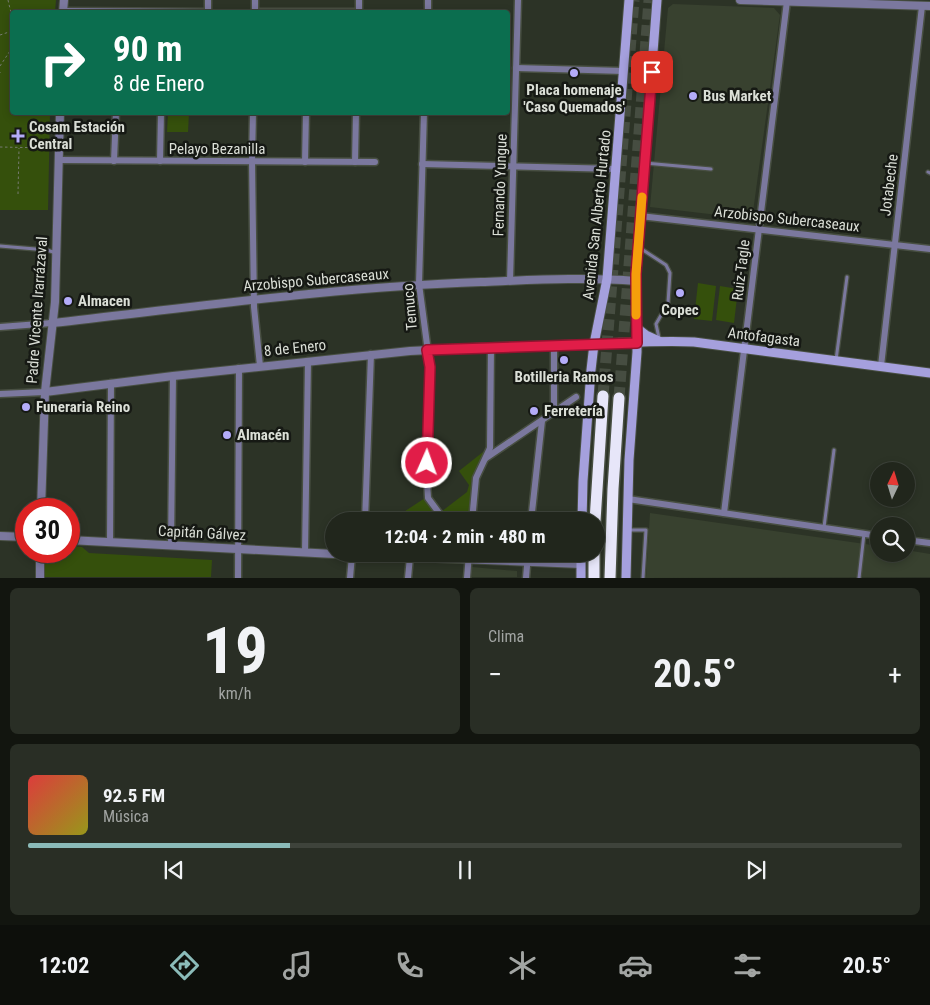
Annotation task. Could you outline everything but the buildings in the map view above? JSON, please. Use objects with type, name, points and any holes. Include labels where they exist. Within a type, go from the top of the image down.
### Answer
[{"type":"highway","points":[[596,512],[603,396]]},
{"type":"highway","points":[[610,578],[619,398]]},
{"type":"highway","points":[[594,562],[594,578]]},
{"type":"main road","name":"Avenida San Alberto Hurtado","points":[[582,512],[587,419],[594,344],[607,279],[629,0]]},
{"type":"main road","points":[[626,578],[628,499],[637,343],[636,281],[658,0]]},
{"type":"main road","points":[[637,328],[646,335],[660,341]]},
{"type":"main road","name":"Antofagasta","points":[[594,344],[660,341],[694,342],[930,373]]},
{"type":"main road","points":[[581,564],[581,578]]},
{"type":"street","name":"Fernando Yungue","points":[[510,281],[518,0]]},
{"type":"street","points":[[740,0],[852,2],[926,6]]},
{"type":"street","name":"Ruiz-Tagle","points":[[724,513],[787,1]]},
{"type":"street","name":"Jotabeche","points":[[880,366],[926,6]]},
{"type":"street","points":[[516,68],[624,71]]},
{"type":"street","name":"Padre Vicente Irarrázaval","points":[[41,498],[45,392],[55,302],[60,115]]},
{"type":"street","points":[[114,161],[116,115]]},
{"type":"street","points":[[160,161],[161,115]]},
{"type":"street","points":[[253,115],[254,299],[260,366]]},
{"type":"street","points":[[305,162],[306,115]]},
{"type":"street","points":[[355,162],[356,115]]},
{"type":"street","name":"Temuco","points":[[424,115],[419,284],[430,367],[428,498],[438,512]]},
{"type":"street","name":"Pelayo Bezanilla","points":[[59,160],[375,162]]},
{"type":"street","points":[[422,164],[616,169]]},
{"type":"street","name":"Arzobispo Subercaseaux","points":[[640,216],[930,249]]},
{"type":"street","name":"Arzobispo Subercaseaux","points":[[0,327],[52,323],[254,299],[419,284],[607,279],[636,281]]},
{"type":"street","name":"8 de Enero","points":[[0,394],[45,392],[371,354],[490,347],[594,344]]},
{"type":"street","points":[[554,345],[554,412]]},
{"type":"street","points":[[473,512],[476,478],[490,448],[490,347]]},
{"type":"street","points":[[365,512],[371,354]]},
{"type":"street","points":[[305,552],[308,361]]},
{"type":"street","points":[[238,578],[239,368]]},
{"type":"street","points":[[171,545],[173,376]]},
{"type":"street","points":[[110,542],[111,383]]},
{"type":"street","points":[[485,458],[576,397]]},
{"type":"street","points":[[532,512],[542,421]]},
{"type":"street","points":[[628,499],[870,535]]},
{"type":"street","points":[[0,536],[15,537]]},
{"type":"street","name":"Capitán Gálvez","points":[[80,541],[325,553]]},
{"type":"street","points":[[915,542],[930,544]]},
{"type":"street","points":[[350,578],[351,562]]},
{"type":"street","points":[[408,578],[410,562]]},
{"type":"street","points":[[467,578],[468,562]]},
{"type":"street","points":[[526,578],[528,562]]},
{"type":"street","name":"Capitán Gálvez","points":[[563,562],[581,564]]},
{"type":"street","points":[[40,563],[40,578]]},
{"type":"lane","points":[[644,163],[712,170]]},
{"type":"lane","points":[[0,246],[48,250],[56,253]]},
{"type":"lane","points":[[638,247],[666,265],[670,273],[668,303],[656,324],[660,341]]},
{"type":"lane","points":[[836,360],[847,277]]},
{"type":"lane","points":[[824,528],[834,450]]},
{"type":"lane","points":[[627,530],[646,530],[643,578]]},
{"type":"lane","points":[[859,578],[864,534]]},
{"type":"path","points":[[0,66],[10,51]]},
{"type":"path","points":[[0,147],[49,148]]},
{"type":"path","points":[[18,194],[20,147]]},
{"type":"shaded area","points":[[673,4],[774,8],[780,15],[752,219],[650,207],[668,8]]},
{"type":"shaded area","points":[[650,513],[870,545],[870,562],[915,562],[915,552],[930,554],[930,577],[646,578]]},
{"type":"shaded area","points":[[472,567],[517,571],[517,577],[472,577]]},
{"type":"green space","points":[[0,0],[56,0],[55,10],[10,10],[10,115],[50,115],[48,210],[0,210]]},
{"type":"green space","points":[[168,115],[189,115],[188,132],[167,132]]},
{"type":"green space","points":[[698,283],[716,286],[712,321],[694,319]]},
{"type":"green space","points":[[720,286],[738,289],[734,323],[716,320]]},
{"type":"green space","points":[[483,452],[483,460],[473,479],[471,494],[474,505],[471,512],[441,512],[467,492],[469,485],[459,471]]},
{"type":"green space","points":[[425,498],[435,512],[404,512]]},
{"type":"green space","points":[[80,547],[89,553],[212,560],[211,577],[44,577],[45,563],[80,563]]},
{"type":"tunnel","points":[[603,396],[634,0]]},
{"type":"tunnel","points":[[619,398],[649,0]]},
{"type":"slow traffic","points":[[636,315],[636,274],[642,197]]},
{"type":"place","name":"Placa homenaje 'Caso Quemados'","points":[[574,73]]},
{"type":"place","name":"Bus Market","points":[[693,96]]},
{"type":"place","name":"Cosam Estación Central","points":[[18,136]]},
{"type":"place","name":"Copec","points":[[680,293]]},
{"type":"place","name":"Almacen","points":[[68,301]]},
{"type":"place","name":"Botilleria Ramos","points":[[564,360]]},
{"type":"place","name":"Funeraria Reino","points":[[26,407]]},
{"type":"place","name":"Ferretería","points":[[534,411]]},
{"type":"place","name":"Almacén","points":[[227,435]]},
{"type":"route","points":[[427,463],[430,367],[427,350],[637,343],[636,274],[652,72]]}]
